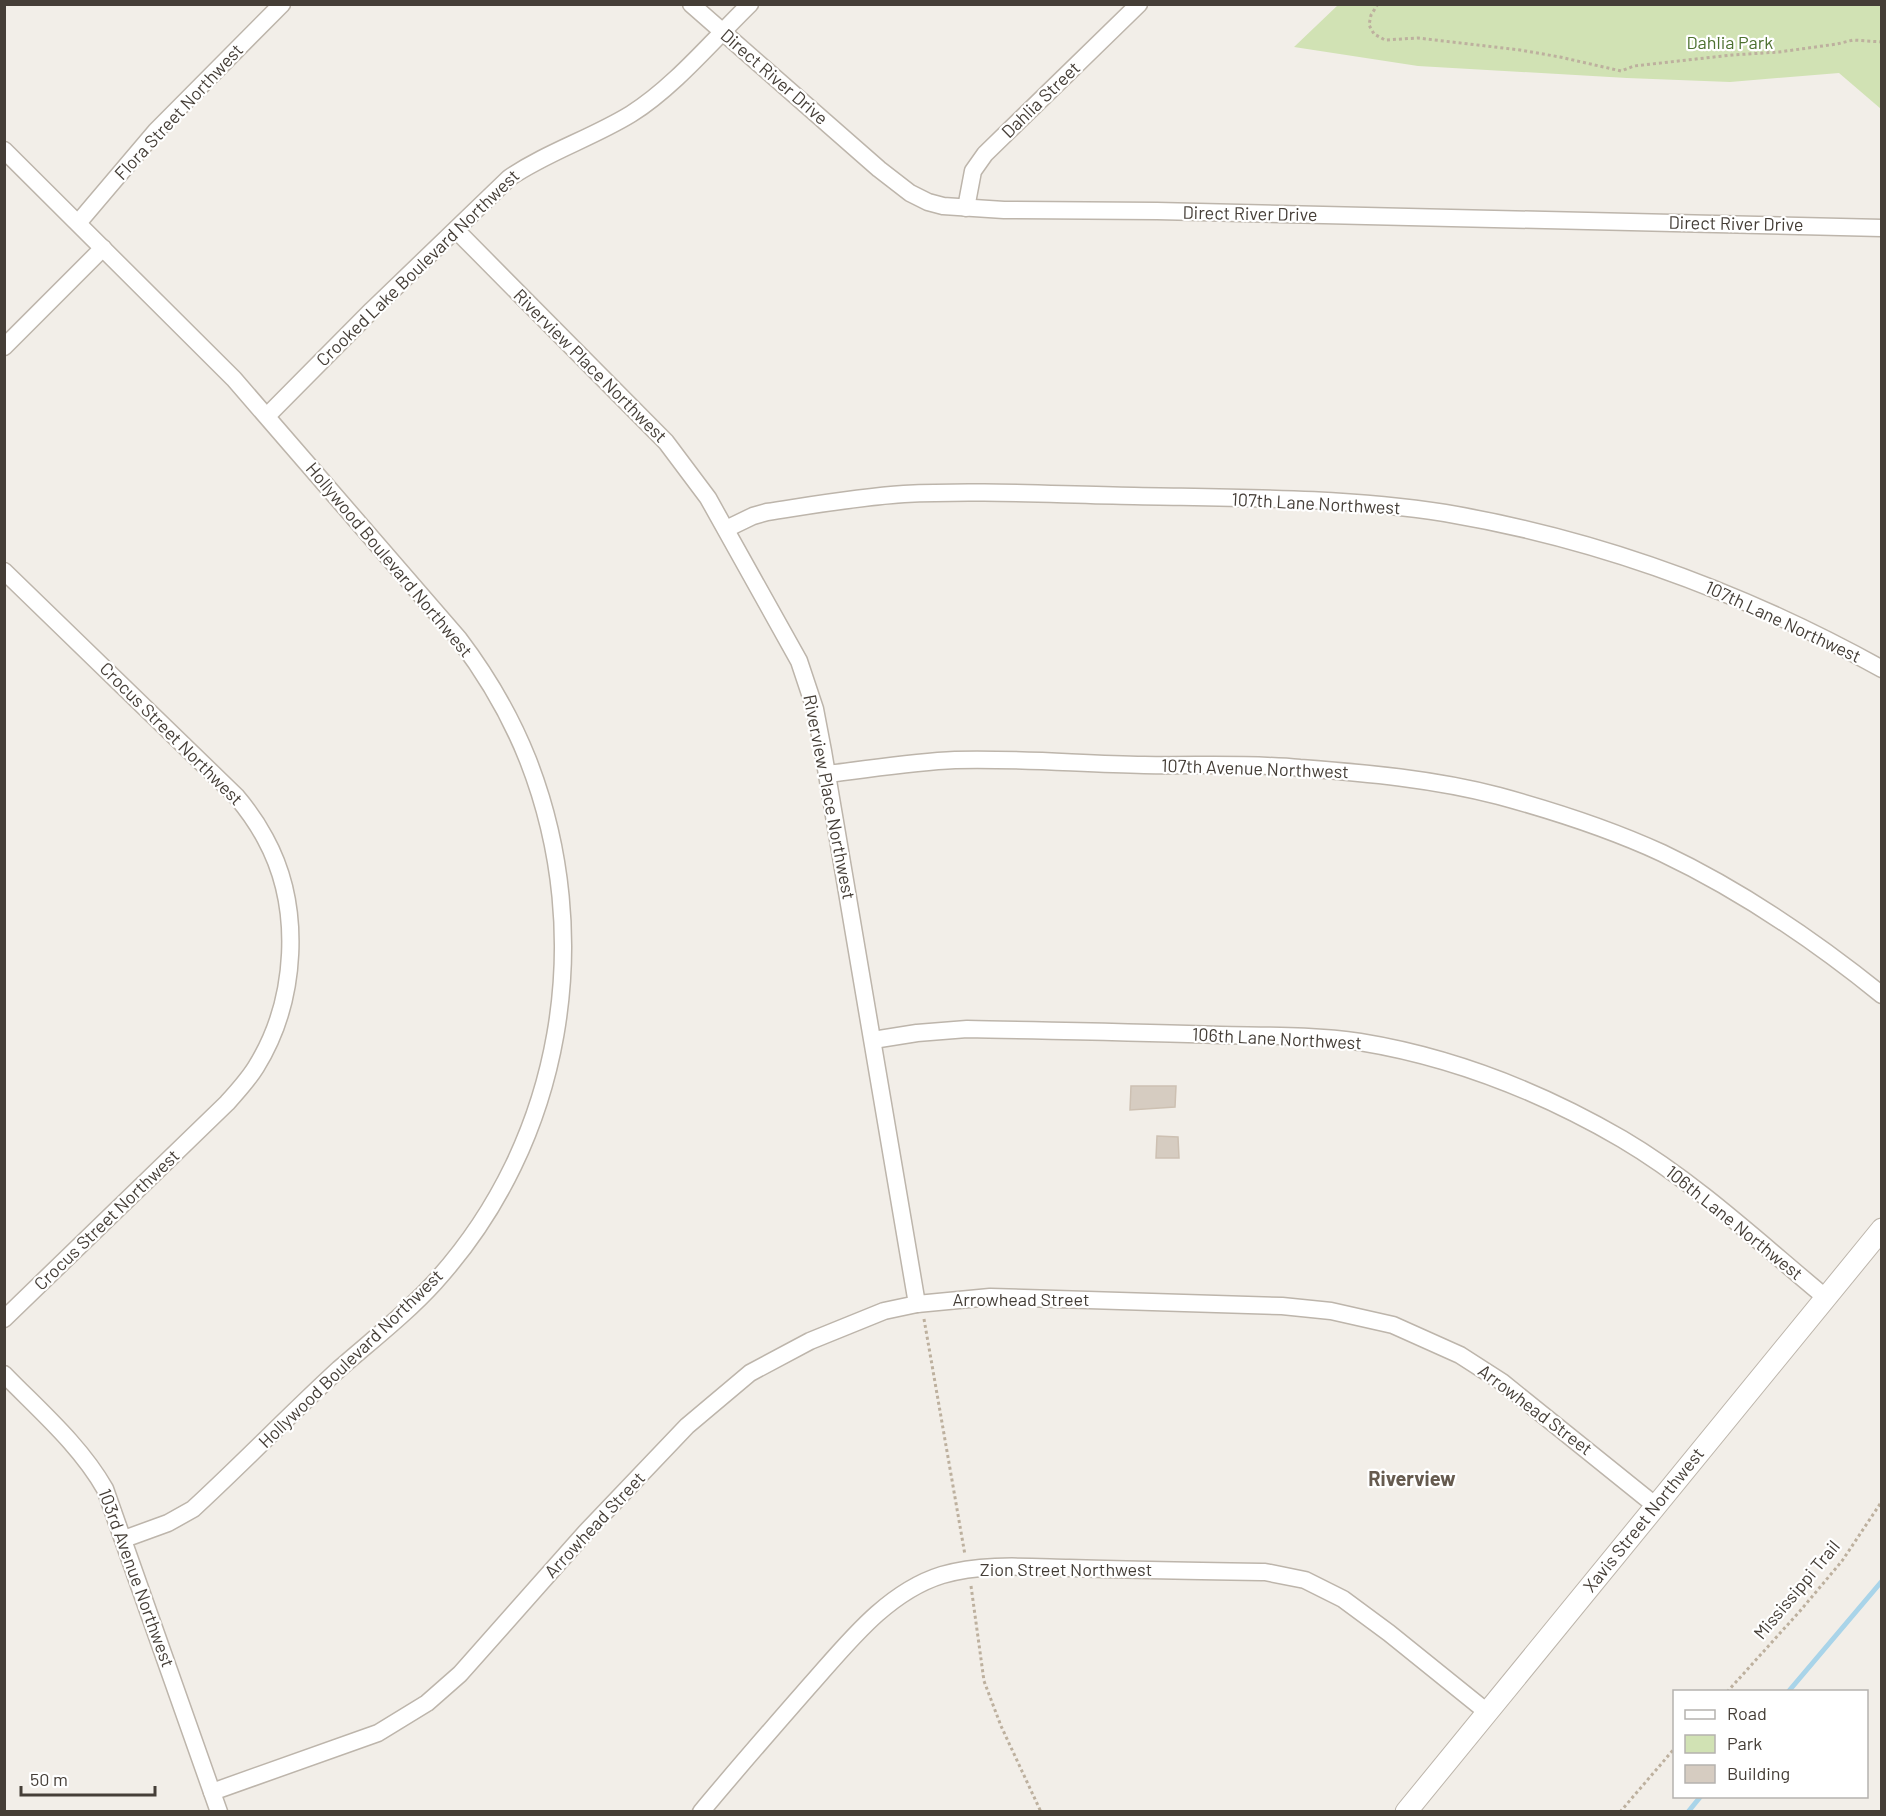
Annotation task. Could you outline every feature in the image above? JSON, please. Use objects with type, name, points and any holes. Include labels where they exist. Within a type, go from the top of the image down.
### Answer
[{"type":"street","name":"Flora Street Northwest","points":[[78,223],[156,131],[282,4]]},
{"type":"street","name":"Direct River Drive","points":[[691,4],[879,169],[910,193],[928,202],[966,208],[1004,210],[1881,228]]},
{"type":"street","name":"Crooked Lake Boulevard Northwest","points":[[267,416],[372,310],[509,178],[529,165],[617,122],[640,108],[750,4]]},
{"type":"street","name":"Dahlia Street","points":[[966,208],[974,171],[985,154],[1139,4]]},
{"type":"street","name":"Hollywood Boulevard Northwest","points":[[4,150],[195,338],[267,416],[459,639],[488,681],[515,729],[538,788],[557,865],[564,931],[561,1008],[552,1060],[544,1089],[515,1163],[488,1212],[435,1282],[338,1370],[193,1509],[168,1523],[124,1539]]},
{"type":"street","name":"Riverview Place Northwest","points":[[456,230],[666,442],[702,489],[799,661],[815,710],[827,774],[920,1310]]},
{"type":"street","points":[[4,347],[103,248]]},
{"type":"street","name":"107th Lane Northwest","points":[[726,529],[753,516],[776,511],[860,498],[947,493],[1251,499],[1372,505],[1443,513],[1593,546],[1696,581],[1782,617],[1881,669]]},
{"type":"street","name":"Crocus Street Northwest","points":[[4,571],[229,788],[253,818],[266,838],[286,896],[290,925],[290,952],[284,1001],[277,1023],[256,1067],[245,1083],[4,1319]]},
{"type":"street","name":"107th Avenue Northwest","points":[[827,774],[904,764],[988,760],[1297,767],[1440,784],[1543,809],[1590,825],[1702,873],[1836,959],[1881,995]]},
{"type":"street","name":"106th Lane Northwest","points":[[873,1041],[916,1033],[967,1029],[1312,1038],[1358,1042],[1441,1061],[1525,1089],[1623,1140],[1653,1159],[1710,1202],[1825,1297]]},
{"type":"street","name":"Xavis Street Northwest","points":[[1406,1812],[1881,1229]]},
{"type":"street","name":"Arrowhead Street","points":[[212,1792],[378,1732],[427,1703],[460,1674],[618,1498],[687,1426],[716,1400],[750,1373],[810,1341],[884,1311],[920,1310],[990,1297],[1282,1306],[1331,1311],[1393,1325],[1438,1343],[1482,1368],[1656,1506]]},
{"type":"street","name":"103rd Avenue Northwest","points":[[4,1374],[95,1471],[105,1489],[219,1812]]},
{"type":"street","name":"Zion Street Northwest","points":[[701,1812],[743,1761],[866,1625],[894,1601],[923,1583],[960,1570],[1069,1568],[1265,1572],[1286,1575],[1325,1589],[1357,1608],[1487,1712]]},
{"type":"path","points":[[1378,4],[1371,15],[1369,25],[1374,34],[1386,40],[1418,38],[1520,50],[1621,71],[1634,66],[1779,52],[1853,40],[1881,42]]},
{"type":"path","points":[[920,1310],[965,1557]]},
{"type":"path","name":"Mississippi Trail","points":[[1729,1690],[1842,1561],[1881,1501]]},
{"type":"path","points":[[970,1580],[984,1681],[1001,1726],[1041,1812]]},
{"type":"path","points":[[1620,1812],[1673,1750]]},
{"type":"green space","name":"Dahlia Park","points":[[1338,5],[1881,5],[1881,109],[1839,73],[1730,82],[1627,78],[1418,66],[1294,47]]},
{"type":"building","points":[[1131,1086],[1176,1086],[1175,1107],[1130,1110]]},
{"type":"building","points":[[1157,1136],[1178,1137],[1179,1158],[1156,1158]]},
{"type":"waterway","points":[[1790,1690],[1882,1581]]},
{"type":"waterway","points":[[1688,1812],[1699,1798]]},
{"type":"district","name":"Riverview","points":[[1412,1479]]}]
